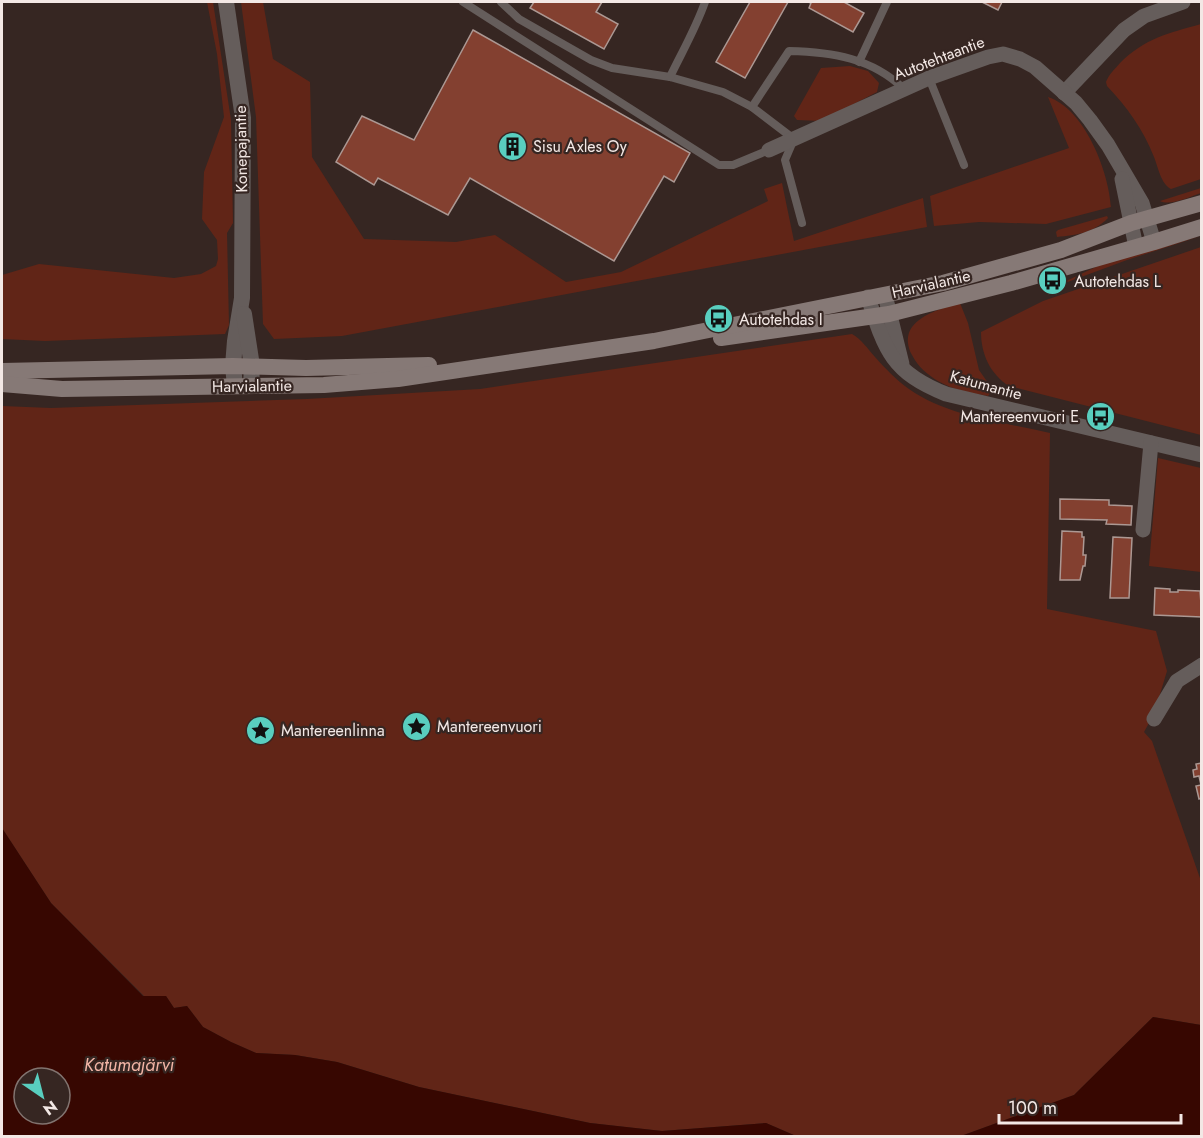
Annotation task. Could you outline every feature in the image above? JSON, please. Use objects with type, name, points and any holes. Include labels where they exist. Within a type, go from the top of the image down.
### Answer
[{"type":"main road","name":"Harvialantie","points":[[2,384],[62,389],[324,385],[398,379],[654,340],[943,283],[1061,250],[1139,221],[1202,203]]},
{"type":"main road","name":"Harvialantie","points":[[654,340],[728,337],[882,315],[1011,283],[1202,227]]},
{"type":"main road","name":"Harvialantie","points":[[2,371],[233,366],[306,368],[502,363]]},
{"type":"street","name":"Konepajantie","points":[[226,2],[243,118],[242,298],[233,366],[243,386]]},
{"type":"street","points":[[1064,93],[1124,30],[1144,16],[1183,2]]},
{"type":"street","name":"Autotehtaantie","points":[[769,150],[929,78],[1003,54],[1035,67],[1090,120],[1108,145],[1142,203],[1136,247]]},
{"type":"street","name":"Autotehtaantie","points":[[1139,221],[1154,242]]},
{"type":"street","name":"Katumantie","points":[[876,296],[882,315],[883,344],[893,360],[921,384],[946,394],[1202,455]]},
{"type":"street","name":"Konepajantie","points":[[242,298],[252,366],[243,386]]},
{"type":"street","points":[[1143,530],[1151,443]]},
{"type":"street","points":[[1155,719],[1177,681],[1202,665]]},
{"type":"lane","points":[[463,2],[719,165],[733,165],[769,150]]},
{"type":"lane","points":[[501,2],[519,19],[591,60],[612,68],[670,77],[723,92],[752,106],[794,139],[784,160],[802,224]]},
{"type":"lane","points":[[670,77],[698,22],[705,2]]},
{"type":"lane","points":[[859,62],[887,2]]},
{"type":"lane","points":[[752,106],[789,51],[843,56],[890,76],[904,89]]},
{"type":"lane","points":[[929,78],[964,165]]},
{"type":"shaded area","points":[[207,2],[213,2],[231,120],[233,223],[227,233],[229,325],[225,334],[45,341],[2,339],[2,275],[39,264],[174,278],[201,274],[216,266],[217,240],[202,219],[204,172],[224,117],[217,54]]},
{"type":"shaded area","points":[[241,2],[263,2],[273,59],[310,82],[312,157],[364,239],[456,242],[495,235],[566,282],[621,272],[768,201],[764,189],[782,183],[794,241],[923,198],[927,227],[342,336],[274,339],[263,324],[256,117]]},
{"type":"shaded area","points":[[1201,24],[1201,179],[1171,189],[1162,179],[1140,128],[1106,82],[1120,63],[1148,42]]},
{"type":"shaded area","points":[[850,66],[868,71],[879,83],[877,92],[821,121],[797,120],[794,116],[821,68]]},
{"type":"shaded area","points":[[1048,97],[1073,114],[1093,143],[1106,177],[1111,207],[1046,224],[979,222],[934,226],[930,196],[1069,148]]},
{"type":"shaded area","points":[[1201,188],[1201,193],[1180,200],[1160,201]]},
{"type":"shaded area","points":[[1107,216],[1108,218],[1091,230],[1057,237],[1058,230]]},
{"type":"shaded area","points":[[1201,236],[1065,283],[1064,282],[1100,265]]},
{"type":"shaded area","points":[[1201,247],[1201,435],[1009,386],[997,376],[988,363],[981,332],[1043,301]]},
{"type":"shaded area","points":[[960,303],[968,323],[979,370],[993,390],[988,396],[956,389],[934,379],[917,363],[908,343],[913,325],[940,309]]},
{"type":"shaded area","points":[[852,334],[895,378],[909,389],[941,406],[977,417],[1050,433],[1047,609],[1156,631],[1167,671],[1154,714],[1144,732],[1152,741],[1201,881],[1201,1025],[1153,1017],[1074,1095],[961,1136],[796,1136],[766,1123],[662,1131],[590,1123],[419,1087],[337,1062],[295,1055],[256,1053],[231,1042],[203,1027],[187,1006],[174,1008],[166,996],[144,996],[51,903],[2,828],[2,406],[51,408],[307,399],[480,389]]},
{"type":"shaded area","points":[[1158,458],[1201,468],[1201,572],[1149,566]]},
{"type":"water","name":"Katumajärvi","points":[[2,828],[51,903],[143,996],[166,996],[174,1008],[187,1006],[203,1027],[256,1053],[295,1055],[337,1062],[419,1087],[590,1123],[662,1131],[766,1123],[796,1136],[2,1136]]},
{"type":"water","points":[[1153,1017],[1201,1025],[1201,1136],[961,1136],[1074,1095]]},
{"type":"building","points":[[534,2],[602,2],[596,12],[618,24],[604,49],[530,8]]},
{"type":"building","points":[[750,2],[788,2],[745,78],[716,62]]},
{"type":"building","points":[[808,2],[844,2],[864,13],[853,32],[809,8],[811,3]]},
{"type":"building","points":[[982,2],[1002,2],[998,10]]},
{"type":"building","name":"Sisu Axles Oy","points":[[473,30],[690,153],[674,182],[664,176],[614,261],[470,178],[448,215],[378,178],[374,185],[336,162],[362,116],[414,140]]},
{"type":"building","points":[[1060,499],[1109,500],[1109,505],[1132,506],[1131,525],[1106,524],[1107,520],[1060,519]]},
{"type":"building","points":[[1062,531],[1082,532],[1082,537],[1084,537],[1085,566],[1083,566],[1080,580],[1060,580]]},
{"type":"building","points":[[1113,537],[1132,538],[1129,598],[1110,598]]},
{"type":"building","points":[[1155,588],[1170,589],[1170,592],[1200,591],[1202,617],[1154,615]]},
{"type":"building","points":[[1202,763],[1202,798],[1199,799],[1196,786],[1201,785],[1199,776],[1194,777],[1193,770],[1197,769],[1196,764]]},
{"type":"place","name":"Sisu Axles Oy","points":[[512,146]]},
{"type":"place","name":"Autotehdas L","points":[[1053,281]]},
{"type":"place","name":"Autotehdas I","points":[[718,319]]},
{"type":"place","name":"Mantereenvuori E","points":[[1100,416]]},
{"type":"place","name":"Mantereenvuori","points":[[416,726]]},
{"type":"place","name":"Mantereenlinna","points":[[260,730]]}]
